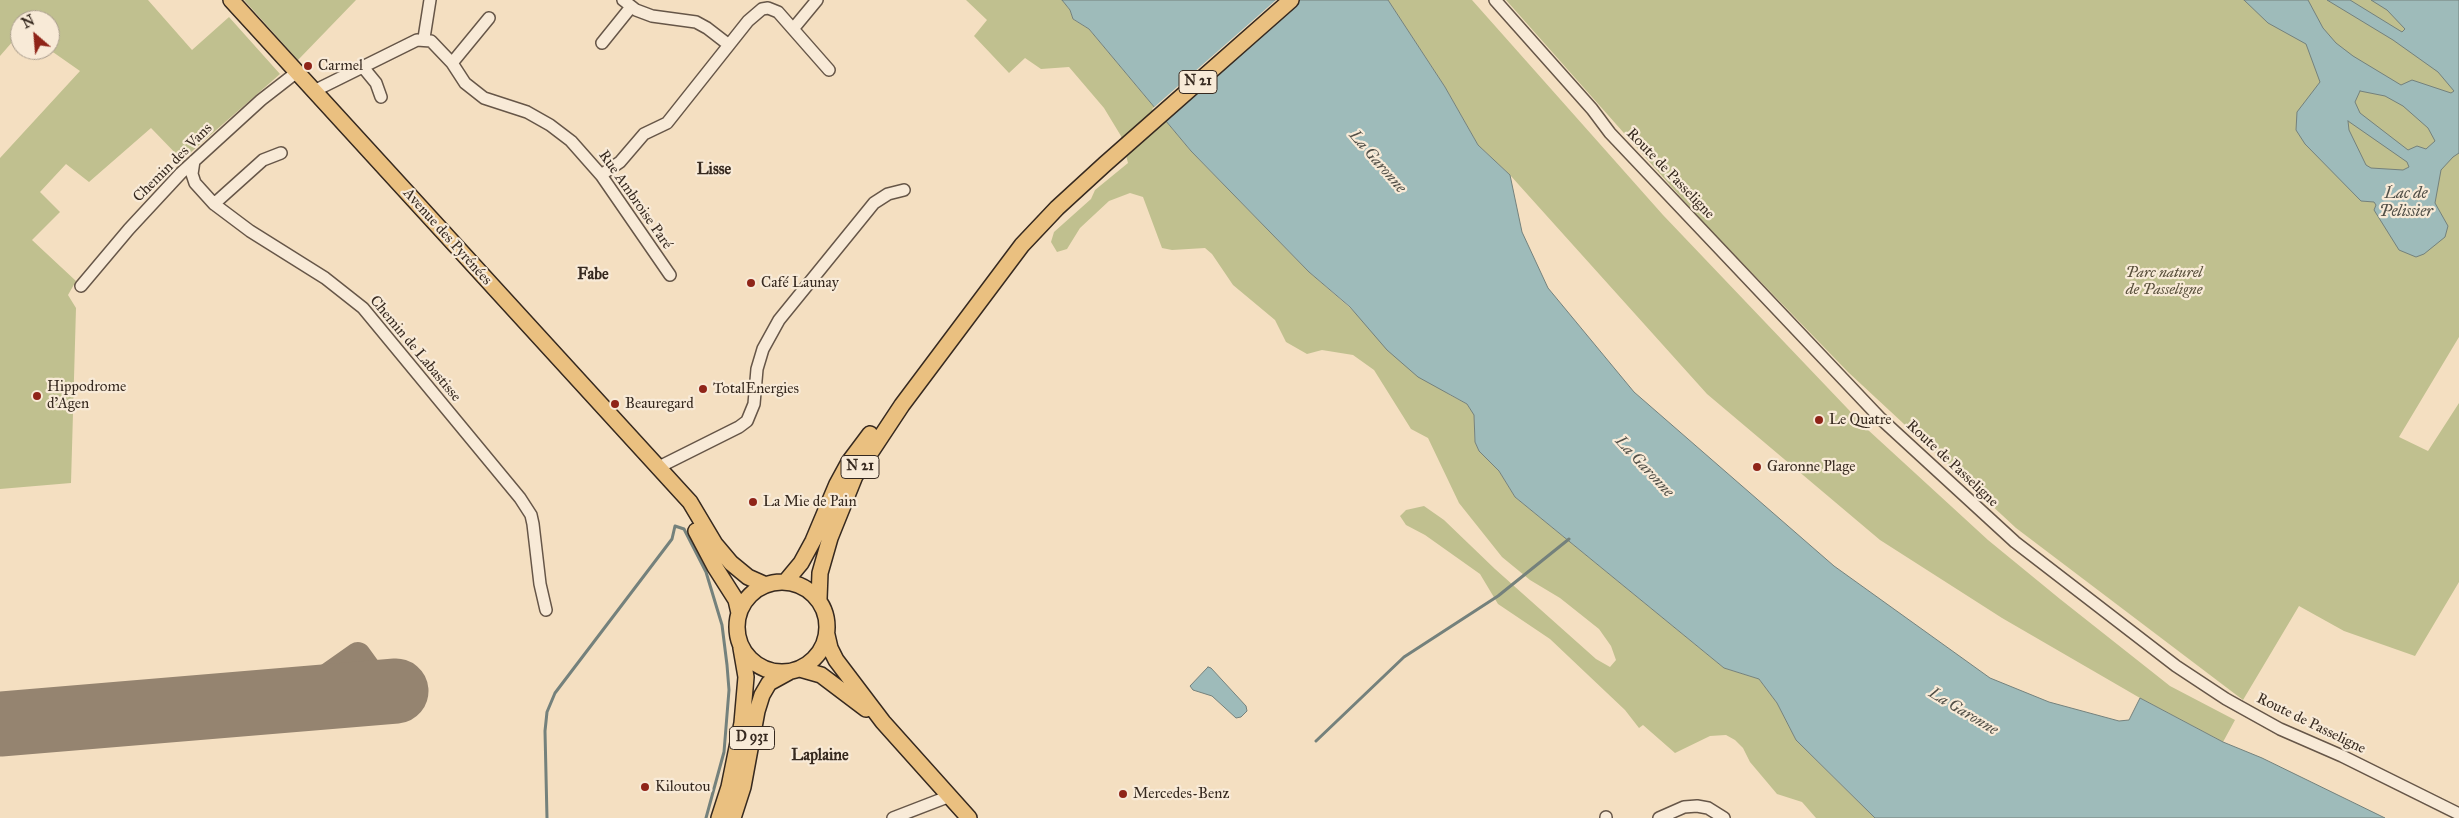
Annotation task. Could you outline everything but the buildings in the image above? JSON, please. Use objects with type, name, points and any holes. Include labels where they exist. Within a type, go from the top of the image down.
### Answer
[{"type":"main road","name":"Avenue des Pyrénées","points":[[231,0],[690,502],[715,544],[731,563],[748,577],[766,584]]},
{"type":"main road","name":"N 21","points":[[786,582],[801,563],[837,484],[864,441],[898,402],[1016,244],[1043,215],[1283,0]]},
{"type":"main road","name":"N 21","points":[[819,599],[820,573],[839,511],[855,476],[870,450],[1022,246],[1103,162],[1291,0]]},
{"type":"main road","name":"Avenue des Pyrénées","points":[[660,471],[683,506],[715,566],[730,588],[736,600],[739,613]]},
{"type":"main road","points":[[795,671],[813,661],[822,650],[827,635],[828,623],[819,599],[810,590],[799,584],[786,582],[766,584],[754,591],[745,601],[739,613],[737,636],[741,647],[749,659],[761,668],[775,672],[795,671],[821,675],[883,722]]},
{"type":"main road","points":[[827,635],[830,648],[836,660],[883,722],[969,818]]},
{"type":"main road","name":"D 931","points":[[719,818],[729,787],[742,723],[746,677],[741,647]]},
{"type":"main road","name":"D 931","points":[[734,818],[743,787],[757,711],[762,695],[769,683],[795,671]]},
{"type":"street","points":[[314,91],[400,47],[424,38],[430,0]]},
{"type":"street","points":[[793,29],[817,0]]},
{"type":"street","name":"Route de Passeligne","points":[[1495,0],[1592,109],[1610,133],[1881,418],[2016,542],[2176,666],[2226,699],[2280,729],[2342,756],[2459,814]]},
{"type":"street","points":[[602,43],[627,4],[652,16],[696,22],[730,45]]},
{"type":"street","points":[[601,174],[620,162],[644,134],[667,123],[753,17],[769,4],[829,70]]},
{"type":"street","points":[[452,63],[489,18]]},
{"type":"street","name":"Rue Ambroise Paré","points":[[424,38],[432,41],[452,63],[465,83],[484,98],[527,112],[562,134],[582,151],[601,174],[670,275]]},
{"type":"street","points":[[362,66],[376,83],[381,97]]},
{"type":"street","name":"Chemin des Vans","points":[[81,286],[129,229],[194,161],[261,100],[297,72]]},
{"type":"street","points":[[214,204],[263,160],[281,153]]},
{"type":"street","name":"Chemin de Labastisse","points":[[194,161],[192,174],[195,183],[214,204],[250,231],[349,296],[380,326],[520,498],[531,516],[540,584],[546,610]]},
{"type":"street","points":[[660,471],[739,428],[747,421],[752,413],[754,383],[761,356],[780,320],[874,203],[888,194],[904,190]]},
{"type":"street","points":[[893,818],[950,796]]},
{"type":"street","points":[[1659,818],[1684,807],[1697,806],[1708,808],[1724,818]]},
{"type":"green space","points":[[0,0],[148,0],[192,50],[229,17],[280,74],[182,160],[151,128],[89,182],[66,164],[40,192],[60,212],[32,240],[76,281],[68,295],[76,308],[71,483],[0,489],[0,158],[80,71],[60,57],[60,10],[10,10],[10,44],[0,56]]},
{"type":"green space","points":[[244,0],[356,0],[298,60]]},
{"type":"green space","points":[[966,0],[1062,0],[1070,10],[1073,19],[1089,29],[1191,151],[1309,272],[1450,395],[1467,404],[1474,414],[1475,442],[1479,451],[1499,471],[1515,497],[1724,668],[1759,679],[1777,703],[1796,740],[1875,818],[1816,818],[1802,802],[1777,794],[1750,762],[1743,748],[1726,735],[1710,736],[1675,753],[1643,725],[1639,728],[1625,710],[1550,639],[1498,604],[1480,574],[1425,535],[1406,525],[1400,516],[1406,510],[1424,506],[1444,520],[1495,569],[1596,659],[1610,667],[1616,660],[1611,646],[1599,629],[1560,598],[1530,580],[1502,557],[1459,503],[1428,438],[1411,429],[1374,370],[1353,355],[1322,350],[1307,354],[1286,342],[1275,320],[1233,285],[1212,254],[1205,248],[1172,250],[1162,248],[1143,197],[1130,193],[1109,201],[1080,228],[1067,249],[1057,252],[1051,242],[1054,232],[1091,199],[1095,190],[1128,163],[1121,136],[1104,108],[1069,67],[1041,69],[1025,58],[1009,73],[974,36],[987,20]]},
{"type":"green space","points":[[1388,0],[1472,0],[1663,215],[1867,429],[1988,540],[2170,686],[2235,720],[2223,742],[2140,698],[2002,618],[1880,540],[1707,394],[1510,175],[1478,145],[1445,87]]},
{"type":"green space","name":"Parc naturel de Passeligne","points":[[1506,0],[2459,0],[2459,337],[2399,437],[2428,451],[2459,403],[2459,582],[2415,656],[2344,631],[2299,606],[2243,700],[2016,528],[1848,372],[1701,220]]},
{"type":"water","name":"La Garonne","points":[[1062,0],[1388,0],[1445,87],[1478,145],[1510,175],[1522,232],[1548,288],[1634,392],[1834,566],[1990,678],[2049,702],[2119,721],[2129,720],[2140,698],[2223,742],[2262,758],[2385,818],[1875,818],[1796,740],[1777,703],[1759,679],[1724,668],[1515,497],[1499,471],[1479,451],[1475,442],[1474,415],[1467,404],[1418,377],[1387,350],[1350,307],[1309,272],[1191,151],[1089,29],[1073,19],[1070,10]]},
{"type":"water","name":"Lac de Pelissier","points":[[2244,0],[2308,0],[2323,28],[2336,43],[2353,56],[2401,85],[2412,80],[2451,93],[2454,91],[2438,72],[2393,40],[2327,0],[2350,0],[2402,32],[2405,29],[2387,10],[2371,0],[2459,0],[2459,153],[2441,170],[2435,203],[2448,226],[2445,237],[2424,254],[2416,257],[2399,250],[2374,210],[2376,205],[2374,202],[2361,201],[2305,144],[2296,130],[2297,112],[2320,82],[2306,44],[2268,23]],"holes":[[[2360,91],[2385,96],[2403,106],[2428,128],[2435,141],[2426,149],[2417,146],[2408,150],[2360,113],[2355,102]],[[2348,121],[2407,162],[2409,167],[2403,170],[2371,168],[2366,165],[2349,130]]]},
{"type":"water","points":[[1208,667],[1246,706],[1247,711],[1241,717],[1236,718],[1212,696],[1193,690],[1190,686]]},
{"type":"pier","points":[[1276,0],[1297,0],[1162,120],[1152,109]]},
{"type":"waterway","points":[[547,818],[545,731],[547,712],[555,693],[672,539],[675,526],[684,529],[706,572],[722,625],[727,665],[729,690],[724,752],[706,818]]},
{"type":"waterway","points":[[1316,741],[1404,657],[1498,596],[1569,539]]},
{"type":"taxiway","points":[[281,701],[304,693],[358,655],[371,673],[369,688],[355,700],[346,701],[337,696]]},
{"type":"runway","points":[[0,724],[396,691]]},
{"type":"place","name":"Carmel","points":[[308,66]]},
{"type":"place","name":"Café Launay","points":[[751,283]]},
{"type":"place","name":"TotalEnergies","points":[[703,389]]},
{"type":"place","name":"Hippodrome d'Agen","points":[[37,396]]},
{"type":"place","name":"Beauregard","points":[[615,404]]},
{"type":"place","name":"Le Quatre","points":[[1819,420]]},
{"type":"place","name":"Garonne Plage","points":[[1757,467]]},
{"type":"place","name":"La Mie de Pain","points":[[753,502]]},
{"type":"place","name":"Kiloutou","points":[[645,787]]},
{"type":"place","name":"Mercedes-Benz","points":[[1123,794]]},
{"type":"district","name":"Lisse","points":[[714,170]]},
{"type":"district","name":"Fabe","points":[[593,275]]},
{"type":"district","name":"Laplaine","points":[[820,756]]}]
